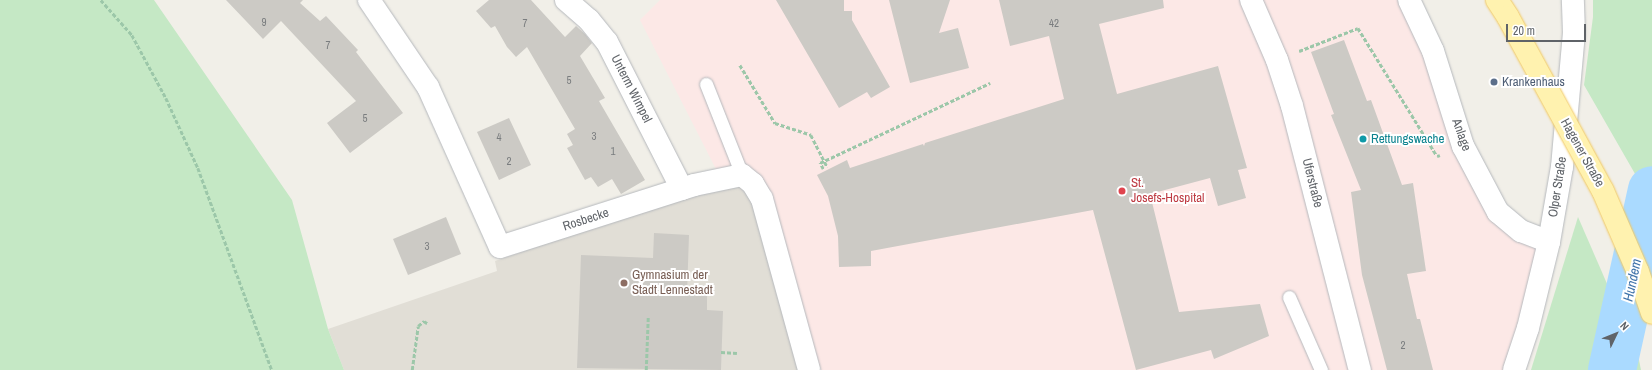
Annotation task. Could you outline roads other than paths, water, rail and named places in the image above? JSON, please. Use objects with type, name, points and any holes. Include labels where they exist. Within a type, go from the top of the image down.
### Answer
[{"type":"main road","name":"Hagener Straße","points":[[1497,0],[1508,17],[1603,191],[1638,272],[1652,313]]},
{"type":"street","name":"Rosbecke","points":[[369,0],[428,87],[500,247],[694,185],[742,175]]},
{"type":"street","name":"Unterm Wimpel","points":[[566,0],[589,20],[607,42],[682,189]]},
{"type":"street","name":"Uferstraße","points":[[1251,0],[1277,60],[1292,106],[1360,370]]},
{"type":"street","name":"Anlage","points":[[1409,0],[1433,51],[1463,146],[1498,212],[1521,231],[1549,242]]},
{"type":"street","name":"Olper Straße","points":[[1514,370],[1528,328],[1549,242],[1562,167],[1574,33],[1573,0]]},
{"type":"street","points":[[742,175],[753,184],[762,198],[809,370]]},
{"type":"lane","points":[[706,84],[742,175]]},
{"type":"lane","points":[[1289,297],[1320,370]]},
{"type":"waterway","name":"Hundem","points":[[1612,370],[1652,190]]},
{"type":"place","name":"Krankenhaus","points":[[1494,82]]},
{"type":"place","name":"Rettungswache","points":[[1363,139]]},
{"type":"place","name":"St. Josefs-Hospital","points":[[1122,191]]},
{"type":"place","name":"Gymnasium der Stadt Lennestadt","points":[[624,283]]}]
